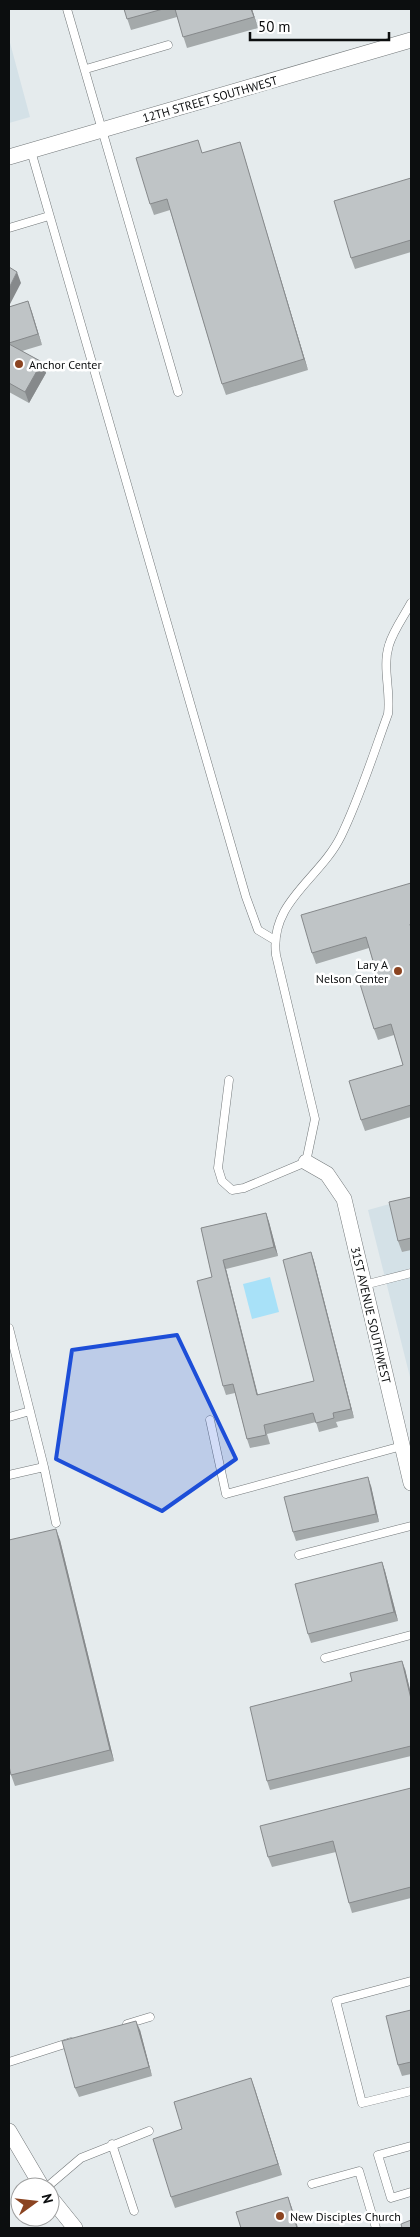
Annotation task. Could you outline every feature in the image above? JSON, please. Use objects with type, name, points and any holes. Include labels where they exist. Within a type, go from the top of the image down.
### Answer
[{"type":"street","name":"12TH STREET SOUTHWEST","points":[[9,157],[411,40]]},
{"type":"street","name":"31ST AVENUE SOUTHWEST","points":[[306,1162],[327,1174],[344,1199],[411,1483]]},
{"type":"street","points":[[9,2131],[36,2177]]},
{"type":"street","points":[[60,2209],[75,2228]]},
{"type":"lane","points":[[68,9],[178,392]]},
{"type":"lane","points":[[86,69],[168,44]]},
{"type":"lane","points":[[31,150],[246,897],[258,930],[274,939]]},
{"type":"lane","points":[[9,228],[49,216]]},
{"type":"lane","points":[[229,1080],[218,1168],[222,1181],[232,1190],[244,1188],[306,1162],[315,1119],[274,939],[280,916],[332,852],[353,810],[388,714],[390,699],[387,667],[389,644],[411,603]]},
{"type":"lane","points":[[364,1286],[411,1273]]},
{"type":"lane","points":[[9,1328],[13,1362],[30,1411],[56,1523]]},
{"type":"lane","points":[[9,1417],[30,1411]]},
{"type":"lane","points":[[210,1420],[226,1494],[402,1446]]},
{"type":"lane","points":[[9,1475],[44,1467]]},
{"type":"lane","points":[[300,1555],[411,1526]]},
{"type":"lane","points":[[326,1658],[411,1635]]},
{"type":"lane","points":[[411,1981],[336,2001],[362,2103],[411,2091]]},
{"type":"lane","points":[[122,2026],[150,2017]]},
{"type":"lane","points":[[9,2062],[84,2038]]},
{"type":"lane","points":[[59,2177],[81,2158],[148,2131]]},
{"type":"lane","points":[[112,2144],[134,2211]]},
{"type":"lane","points":[[411,2146],[378,2155],[391,2198],[411,2192]]},
{"type":"lane","points":[[312,2184],[359,2171],[376,2228]]},
{"type":"highlighted area","points":[[177,1335],[236,1459],[162,1511],[56,1459],[72,1350]]},
{"type":"shaded area","points":[[9,39],[30,117],[9,123]]},
{"type":"shaded area","points":[[411,1198],[411,1381],[368,1210]]},
{"type":"shaded area","points":[[270,1277],[279,1312],[252,1319],[243,1284]]},
{"type":"building","points":[[124,9],[163,9],[127,19]]},
{"type":"building","points":[[175,9],[251,9],[254,17],[183,37]]},
{"type":"building","points":[[198,140],[202,153],[240,142],[304,359],[222,384],[167,199],[150,204],[136,158]]},
{"type":"building","points":[[411,178],[411,240],[351,258],[334,201]]},
{"type":"building","points":[[9,267],[17,272],[9,288]]},
{"type":"building","points":[[28,301],[38,334],[9,343],[9,307]]},
{"type":"building","points":[[9,344],[42,362],[25,392],[9,383]]},
{"type":"building","points":[[411,883],[411,1105],[361,1120],[349,1081],[403,1065],[391,1024],[374,1029],[360,984],[378,978],[366,937],[312,953],[301,915]]},
{"type":"building","points":[[411,1197],[411,1238],[398,1241],[389,1202]]},
{"type":"building","points":[[266,1213],[274,1247],[223,1260],[257,1395],[314,1381],[283,1260],[311,1252],[351,1409],[333,1413],[334,1418],[316,1423],[313,1413],[264,1425],[266,1435],[247,1439],[233,1384],[223,1386],[197,1281],[212,1277],[201,1228]]},
{"type":"building","points":[[368,1477],[376,1514],[293,1532],[284,1497]]},
{"type":"building","points":[[56,1529],[110,1750],[11,1775],[9,1766],[9,1540]]},
{"type":"building","points":[[382,1562],[394,1612],[308,1634],[295,1584]]},
{"type":"building","points":[[402,1661],[411,1699],[411,1746],[267,1781],[250,1707],[352,1681],[350,1673]]},
{"type":"building","points":[[411,1788],[411,1887],[349,1903],[333,1841],[268,1857],[260,1826]]},
{"type":"building","points":[[411,2010],[411,2062],[398,2065],[386,2016]]},
{"type":"building","points":[[136,2021],[149,2067],[75,2088],[62,2041]]},
{"type":"building","points":[[251,2078],[278,2164],[171,2197],[153,2139],[182,2129],[174,2102]]},
{"type":"building","points":[[288,2197],[297,2228],[241,2228],[236,2212]]},
{"type":"building","points":[[411,2220],[411,2228],[402,2228],[401,2224]]},
{"type":"place","name":"Anchor Center","points":[[19,364]]},
{"type":"place","name":"Lary A Nelson Center","points":[[398,971]]},
{"type":"place","name":"New Disciples Church","points":[[280,2216]]}]
